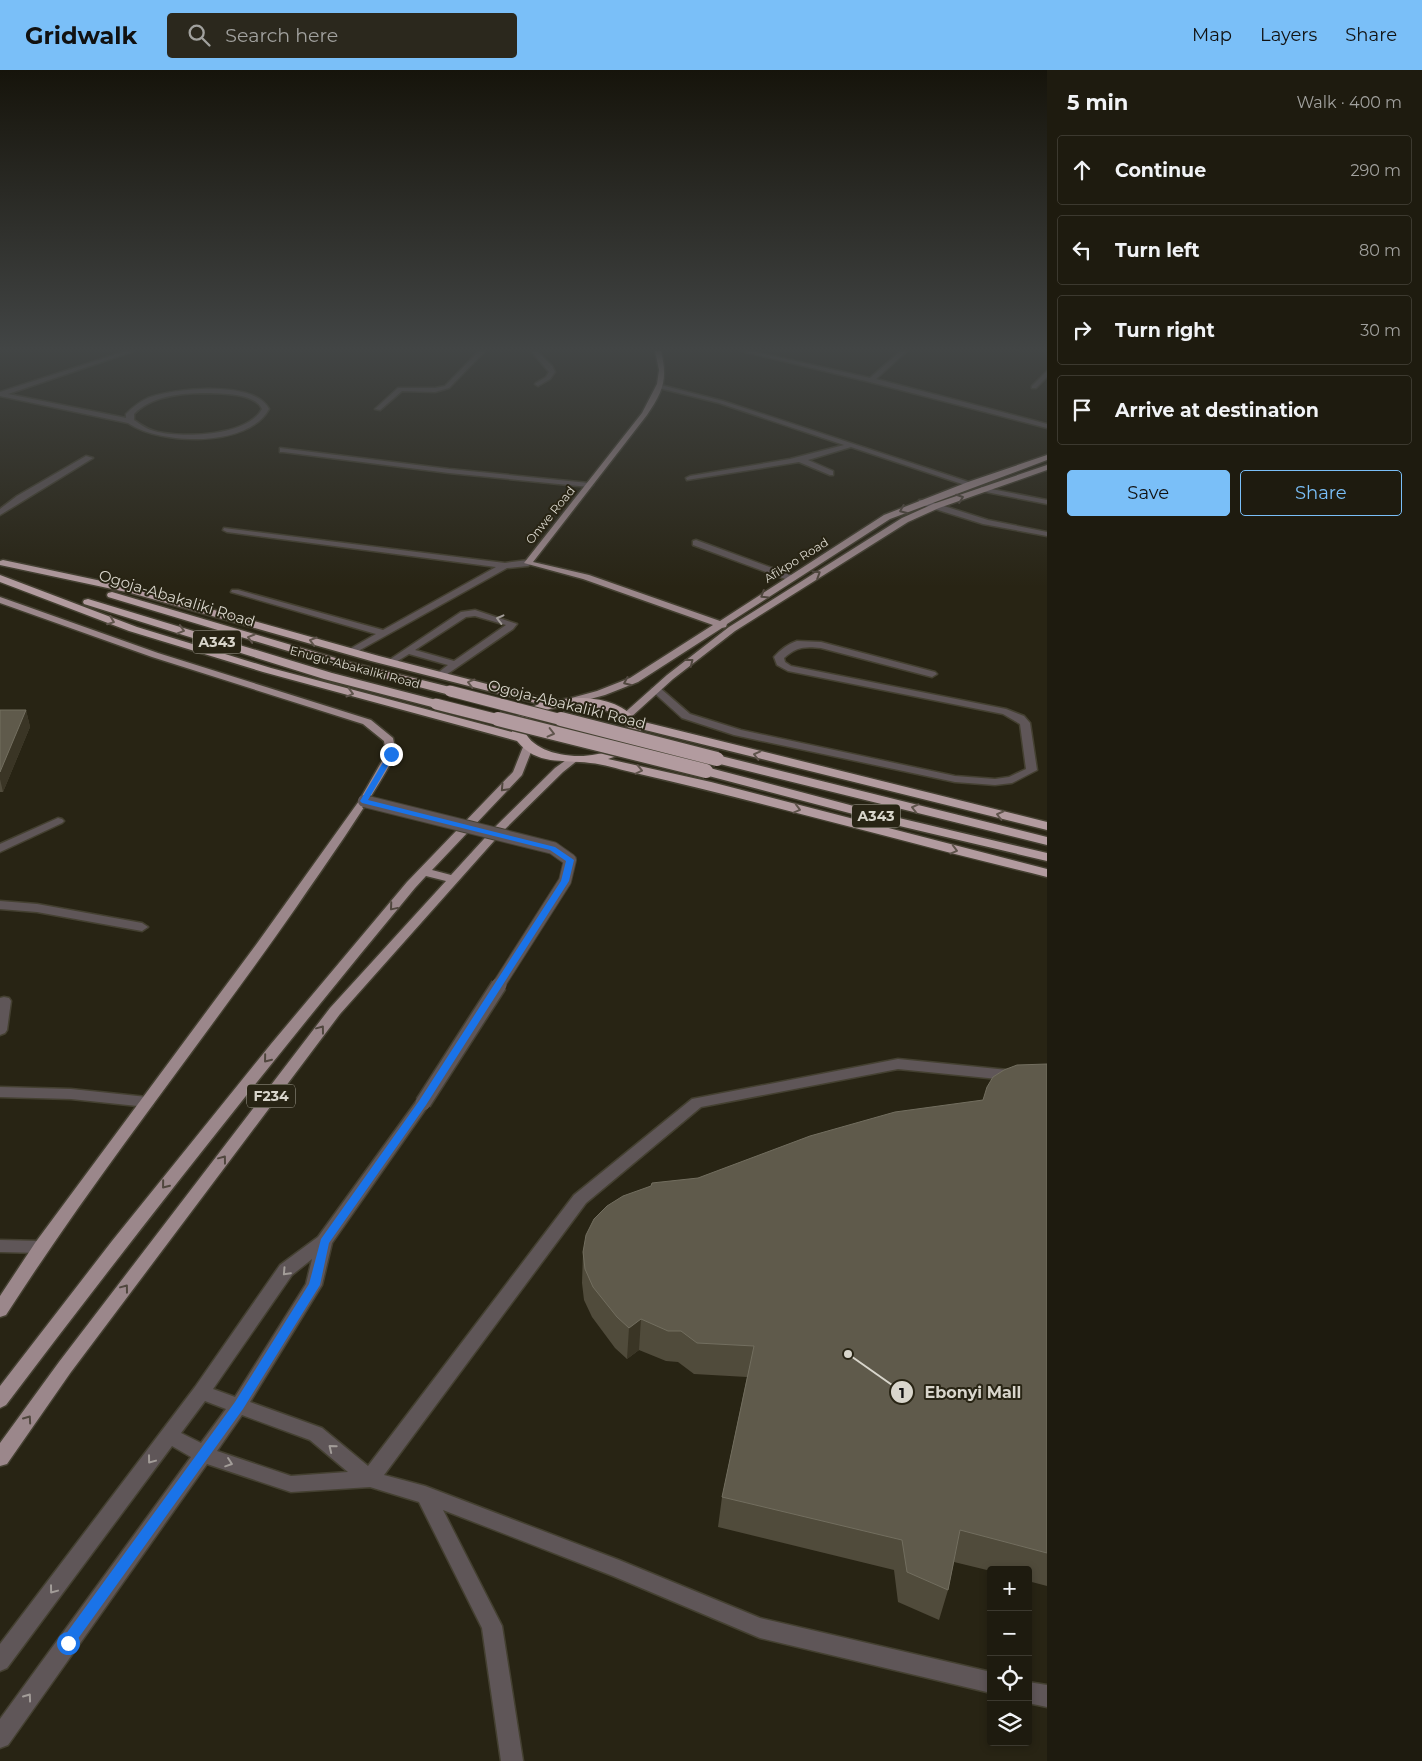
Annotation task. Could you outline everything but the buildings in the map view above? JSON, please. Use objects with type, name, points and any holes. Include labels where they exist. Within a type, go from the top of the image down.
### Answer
[{"type":"highway","name":"Ogoja-Abakaliki Road","points":[[2,562],[345,665],[1047,841]]},
{"type":"highway","points":[[2,562],[47,570],[188,604],[351,652],[552,704]]},
{"type":"highway","points":[[0,577],[133,629],[258,668],[524,742],[548,755],[573,760],[592,759],[612,754],[628,745],[634,734],[629,719]]},
{"type":"highway","name":"Enugu-Abakaliki Road","points":[[0,577],[328,676],[896,821],[1047,857]]},
{"type":"highway","points":[[524,742],[518,729],[521,721],[538,708],[568,702],[601,704],[629,719],[1047,826]]},
{"type":"highway","points":[[592,759],[706,785],[1047,873]]},
{"type":"main road","name":"Onwe Road","points":[[632,430],[528,563],[586,577],[732,629]]},
{"type":"main road","name":"Afikpo Road","points":[[568,702],[601,693],[634,680],[718,624],[887,517],[922,502],[1047,457]]},
{"type":"main road","name":"Afikpo Road","points":[[629,719],[656,690],[732,629],[905,520],[936,506],[1047,467]]},
{"type":"main road","points":[[0,600],[155,655],[367,722],[389,740],[391,754],[364,801],[263,945],[41,1247],[0,1310]]},
{"type":"main road","name":"F234","points":[[0,1400],[104,1263],[300,1018],[424,872],[518,773],[524,742]]},
{"type":"main road","name":"F234","points":[[0,1458],[65,1366],[335,1011],[498,830],[559,770],[573,760]]},
{"type":"main road","points":[[424,872],[453,879]]},
{"type":"street","points":[[144,430],[173,436],[207,435],[230,430]]},
{"type":"street","points":[[805,430],[971,484]]},
{"type":"street","points":[[690,478],[802,460],[850,445]]},
{"type":"street","points":[[283,450],[449,471],[589,485]]},
{"type":"street","points":[[0,513],[20,498],[89,458]]},
{"type":"street","points":[[802,460],[830,473]]},
{"type":"street","points":[[984,489],[1047,502]]},
{"type":"street","points":[[922,502],[986,522],[1047,534]]},
{"type":"street","points":[[227,530],[505,566],[528,563]]},
{"type":"street","points":[[696,543],[790,578]]},
{"type":"street","points":[[351,652],[505,566]]},
{"type":"street","points":[[235,592],[382,633]]},
{"type":"street","points":[[390,662],[464,614],[475,613],[512,624],[440,675]]},
{"type":"street","points":[[656,690],[686,716],[738,733],[955,779],[995,782],[1012,780],[1032,770],[1025,723],[1020,718],[1006,712],[788,668],[780,663],[778,657],[792,644],[804,643],[821,645],[932,674]]},
{"type":"street","points":[[407,651],[455,664]]},
{"type":"street","points":[[0,1661],[201,1392],[286,1270],[324,1242],[422,1103],[565,881],[570,860],[553,848],[364,801]]},
{"type":"street","points":[[0,848],[58,821]]},
{"type":"street","points":[[0,905],[38,908],[142,927]]},
{"type":"street","points":[[0,1030],[4,1001]]},
{"type":"street","points":[[370,1479],[580,1199],[697,1103],[898,1064],[1047,1079]]},
{"type":"street","points":[[0,1092],[71,1094],[148,1102]]},
{"type":"street","points":[[0,1737],[239,1405],[314,1285],[324,1242]]},
{"type":"street","points":[[0,1246],[41,1247]]},
{"type":"street","points":[[201,1392],[316,1434],[370,1479]]},
{"type":"street","points":[[169,1435],[203,1454],[291,1484],[370,1479],[425,1495],[619,1569],[760,1628],[987,1682]]},
{"type":"street","points":[[425,1495],[492,1626],[512,1761]]},
{"type":"street","points":[[1032,1693],[1047,1696]]},
{"type":"place","name":"Ebonyi Mall","points":[[848,1354]]},
{"type":"route","points":[[68,1643],[239,1405],[314,1285],[324,1242],[422,1103],[565,881],[570,860],[553,848],[364,801],[391,754]]}]
